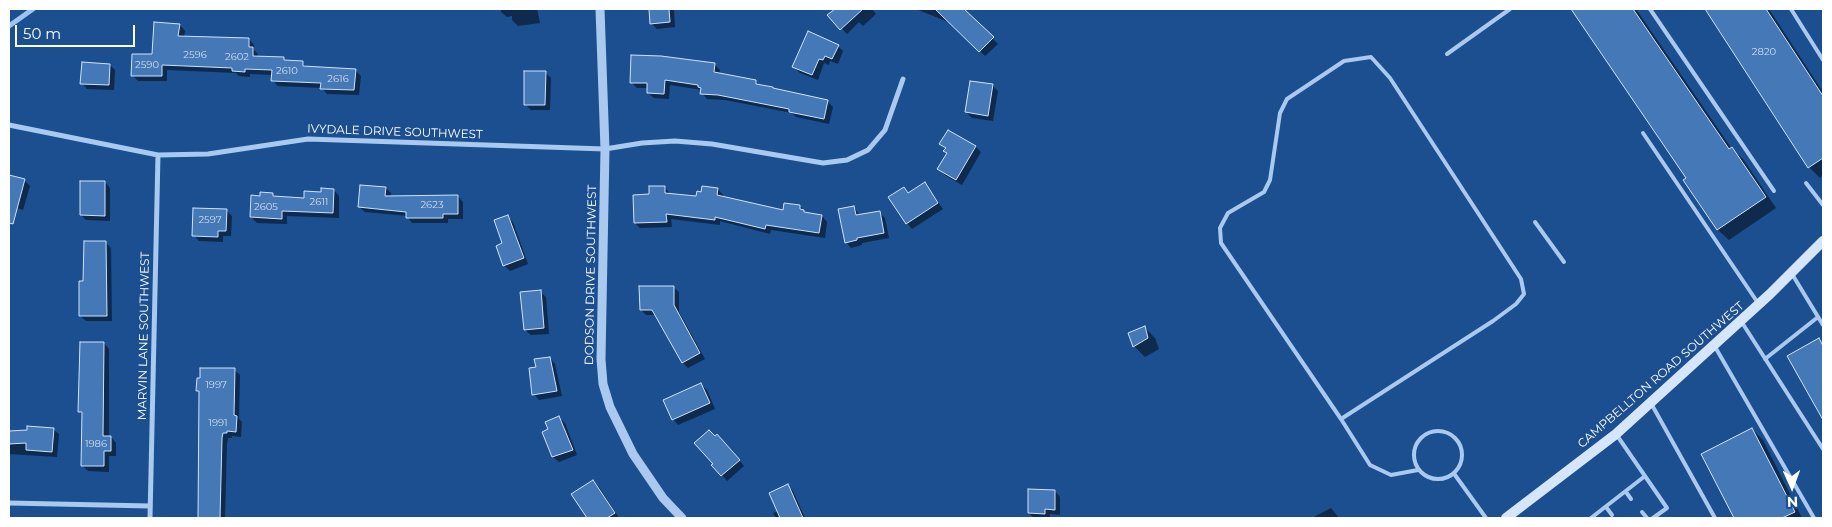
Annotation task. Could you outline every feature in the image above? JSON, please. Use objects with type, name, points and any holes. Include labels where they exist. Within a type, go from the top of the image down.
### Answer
[{"type":"main road","name":"CAMPBELLTON ROAD SOUTHWEST","points":[[1506,518],[1616,434],[1741,321],[1823,241]]},
{"type":"street","name":"DODSON DRIVE SOUTHWEST","points":[[600,9],[605,149],[601,360],[604,384],[610,407],[633,454],[663,498],[682,518]]},
{"type":"street","name":"IVYDALE DRIVE SOUTHWEST","points":[[9,125],[158,155],[208,154],[308,139],[605,149],[642,143],[675,141],[712,144],[823,163],[847,160],[868,150],[885,130],[903,79]]},
{"type":"street","name":"MARVIN LANE SOUTHWEST","points":[[150,518],[158,155]]},
{"type":"street","points":[[9,503],[150,506]]},
{"type":"lane","points":[[1447,54],[1510,9]]},
{"type":"lane","points":[[1650,9],[1774,191]]},
{"type":"lane","points":[[1792,9],[1823,60]]},
{"type":"lane","points":[[1341,419],[1493,321],[1516,304],[1524,294],[1521,279],[1390,78],[1371,57],[1344,61],[1287,99],[1280,113],[1270,180],[1264,192],[1228,213],[1220,228],[1221,243],[1341,419],[1370,465],[1391,475],[1418,470]]},
{"type":"lane","points":[[1643,133],[1759,304]]},
{"type":"lane","points":[[1806,183],[1823,205]]},
{"type":"lane","points":[[1536,222],[1564,262]]},
{"type":"lane","points":[[1791,273],[1823,325]]},
{"type":"lane","points":[[1765,359],[1818,317]]},
{"type":"lane","points":[[1741,321],[1823,449]]},
{"type":"lane","points":[[1714,345],[1814,518]]},
{"type":"lane","points":[[1650,403],[1715,518]]},
{"type":"lane","points":[[1441,431],[1449,433],[1460,444],[1463,452],[1462,460],[1455,475],[1439,480],[1431,479],[1418,470],[1413,454],[1415,446],[1425,434],[1441,431]]},
{"type":"lane","points":[[1616,434],[1667,508],[1653,518]]},
{"type":"lane","points":[[1455,475],[1486,518]]},
{"type":"lane","points":[[1591,518],[1645,476]]},
{"type":"lane","points":[[1626,492],[1631,499]]},
{"type":"lane","points":[[1606,507],[1612,515]]},
{"type":"lane","points":[[1642,512],[1647,518]]},
{"type":"building","points":[[649,9],[669,9],[670,22],[650,24]]},
{"type":"building","points":[[835,9],[863,9],[840,30],[827,15]]},
{"type":"building","points":[[935,9],[964,9],[994,37],[979,52]]},
{"type":"building","points":[[1571,9],[1633,9],[1729,149],[1732,147],[1766,197],[1717,230],[1683,180],[1686,178]]},
{"type":"building","points":[[1705,9],[1766,9],[1823,96],[1823,158],[1808,168]]},
{"type":"building","points":[[154,22],[180,24],[178,36],[249,38],[249,47],[253,47],[253,56],[284,57],[284,60],[303,61],[303,66],[356,69],[354,90],[320,89],[321,83],[271,81],[272,70],[245,69],[245,72],[232,71],[232,68],[162,65],[162,76],[131,76],[132,54],[152,54]]},
{"type":"building","points":[[808,31],[839,45],[832,59],[825,56],[823,60],[819,59],[812,75],[792,67]]},
{"type":"building","points":[[631,55],[661,56],[715,63],[714,72],[756,80],[756,84],[828,100],[824,119],[789,112],[789,109],[718,95],[700,94],[701,88],[698,85],[665,80],[664,94],[647,93],[647,83],[630,83]]},
{"type":"building","points":[[82,62],[110,64],[109,85],[80,84]]},
{"type":"building","points":[[524,71],[546,71],[545,105],[524,105]]},
{"type":"building","points":[[970,81],[993,84],[988,116],[965,112]]},
{"type":"building","points":[[948,130],[976,146],[956,180],[937,169],[947,153],[943,151],[946,148],[939,144]]},
{"type":"building","points":[[9,175],[25,179],[13,224],[9,223]]},
{"type":"building","points":[[80,181],[105,181],[105,216],[80,215]]},
{"type":"building","points":[[925,182],[938,203],[906,224],[888,197],[904,187],[908,193]]},
{"type":"building","points":[[360,185],[386,187],[385,196],[458,195],[458,214],[443,214],[443,218],[406,218],[406,212],[358,207]]},
{"type":"building","points":[[649,186],[665,186],[665,193],[696,196],[697,191],[701,192],[702,186],[718,188],[717,195],[783,210],[784,203],[800,205],[800,209],[804,210],[804,212],[822,215],[819,233],[766,225],[765,229],[715,217],[715,220],[666,214],[667,222],[634,223],[633,195],[649,194]]},
{"type":"building","points":[[321,188],[334,189],[333,213],[282,211],[282,219],[250,217],[251,195],[260,196],[260,192],[273,193],[273,196],[304,198],[304,191],[321,192]]},
{"type":"building","points":[[854,206],[856,215],[880,211],[884,233],[857,238],[857,240],[845,243],[838,209]]},
{"type":"building","points":[[193,208],[227,209],[226,231],[218,231],[218,237],[192,236]]},
{"type":"building","points":[[508,215],[524,258],[503,266],[496,246],[502,243],[494,220]]},
{"type":"building","points":[[84,241],[106,241],[107,316],[79,316],[79,281],[83,281]]},
{"type":"building","points":[[639,286],[674,286],[674,305],[700,353],[682,363],[652,310],[640,310]]},
{"type":"building","points":[[541,290],[544,328],[524,330],[520,292]]},
{"type":"building","points":[[1145,326],[1148,338],[1133,347],[1128,333]]},
{"type":"building","points":[[1819,338],[1823,346],[1823,420],[1787,356]]},
{"type":"building","points":[[80,342],[104,342],[103,436],[111,436],[111,451],[104,451],[104,466],[81,466],[82,412],[78,412]]},
{"type":"building","points":[[550,357],[557,391],[532,395],[529,368],[536,367],[534,359]]},
{"type":"building","points":[[200,368],[235,368],[234,415],[237,416],[236,432],[227,431],[227,433],[223,433],[222,438],[220,518],[198,518],[199,391],[196,391],[197,378],[200,378]]},
{"type":"building","points":[[701,383],[710,403],[672,420],[663,400]]},
{"type":"building","points":[[559,416],[573,450],[552,457],[542,432],[548,429],[545,422]]},
{"type":"building","points":[[27,426],[54,428],[52,452],[26,450],[26,443],[9,444],[9,431],[27,430]]},
{"type":"building","points":[[1752,428],[1795,512],[1782,518],[1734,518],[1701,454]]},
{"type":"building","points":[[709,430],[715,436],[717,434],[740,460],[721,476],[694,443]]},
{"type":"building","points":[[593,480],[615,513],[607,518],[587,518],[571,494]]},
{"type":"building","points":[[788,484],[803,518],[780,518],[769,493]]},
{"type":"building","points":[[1028,489],[1055,490],[1055,510],[1045,509],[1045,514],[1028,513]]},
{"type":"waterway","points":[[9,26],[33,9]]}]
